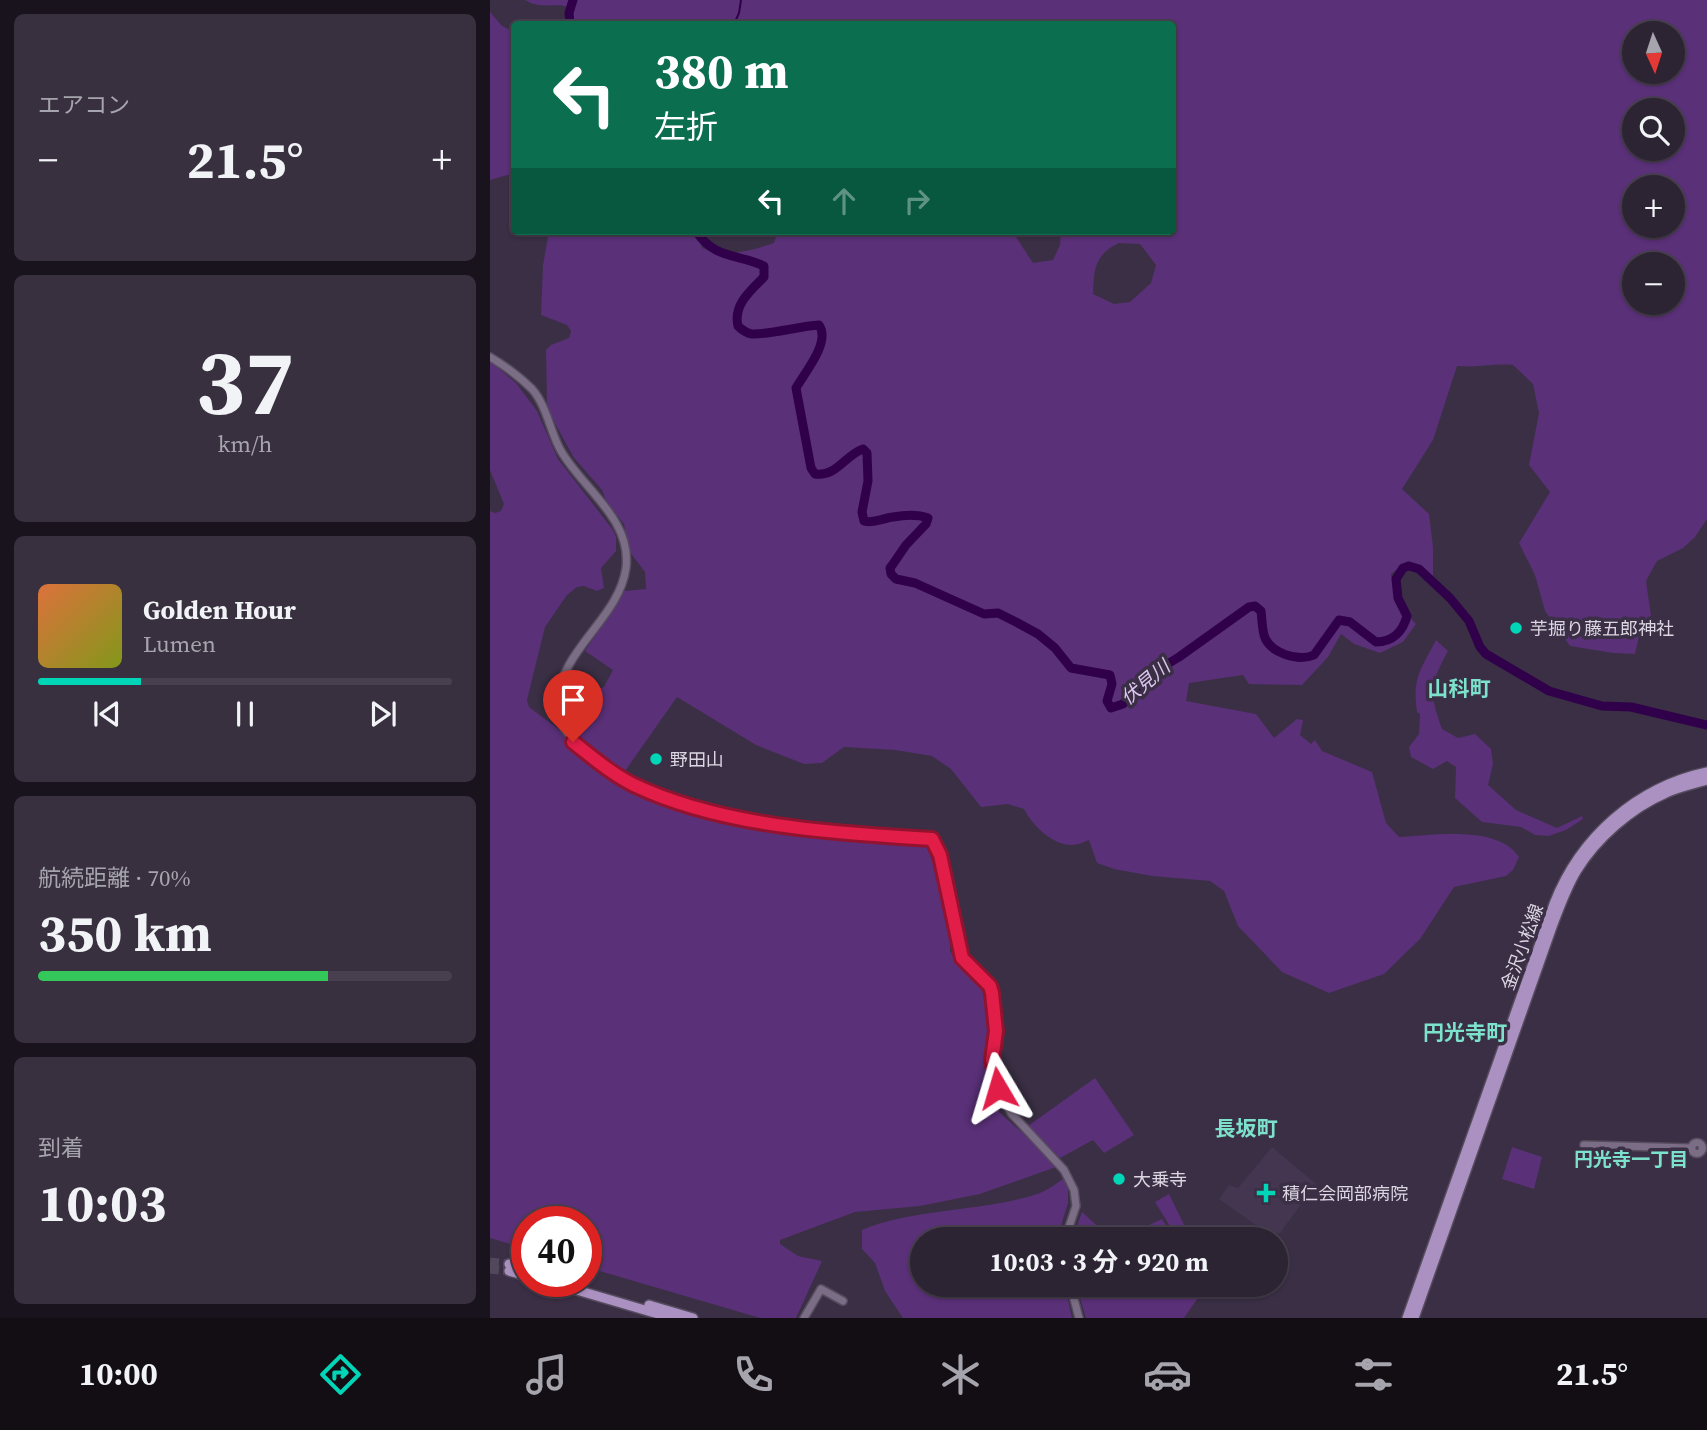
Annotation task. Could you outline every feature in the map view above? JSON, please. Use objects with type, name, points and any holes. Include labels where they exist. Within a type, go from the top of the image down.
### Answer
[{"type":"main road","name":"金沢小松線","points":[[1407,1318],[1554,904],[1566,877],[1595,835],[1626,808],[1661,788],[1707,772]]},
{"type":"main road","name":"金沢小松線","points":[[1414,1318],[1553,924],[1574,875],[1591,850],[1638,808],[1666,793],[1707,780]]},
{"type":"main road","points":[[602,1290],[693,1318]]},
{"type":"main road","points":[[600,1297],[672,1318]]},
{"type":"street","points":[[490,357],[533,391],[563,454],[607,510],[620,531],[625,547],[626,564],[620,589],[568,667],[560,685],[558,711],[565,731],[581,748],[627,781],[696,808],[775,825],[932,839],[940,855],[962,958],[990,986],[992,993],[996,1031],[992,1060],[998,1088],[1011,1113],[1064,1170],[1074,1190],[1076,1206],[1067,1227]]},
{"type":"street","points":[[1584,1145],[1692,1148],[1697,1154],[1705,1148]]},
{"type":"street","points":[[804,1318],[821,1289],[843,1301]]},
{"type":"street","points":[[1073,1297],[1079,1318]]},
{"type":"shaded area","points":[[525,0],[1707,0],[1707,519],[1695,537],[1683,548],[1657,561],[1646,581],[1651,616],[1640,632],[1635,654],[1570,646],[1545,611],[1535,575],[1519,543],[1550,492],[1529,465],[1539,413],[1533,384],[1513,365],[1457,366],[1433,440],[1402,489],[1429,514],[1433,547],[1433,576],[1408,561],[1391,574],[1395,603],[1416,624],[1403,642],[1380,653],[1354,644],[1341,634],[1328,657],[1302,685],[1249,684],[1243,675],[1189,683],[1186,701],[1256,714],[1274,738],[1297,719],[1303,720],[1300,735],[1311,744],[1315,740],[1322,751],[1372,772],[1386,823],[1399,837],[1464,834],[1496,840],[1519,857],[1513,870],[1506,876],[1454,887],[1420,939],[1384,974],[1329,993],[1282,972],[1238,926],[1224,891],[1210,881],[1152,876],[1097,863],[1089,840],[1072,845],[1057,842],[1032,822],[1024,809],[1008,804],[981,807],[951,769],[932,756],[895,750],[844,747],[822,763],[804,764],[756,745],[677,697],[623,774],[570,732],[561,687],[583,695],[604,687],[613,670],[585,651],[624,591],[646,589],[645,572],[629,551],[624,524],[607,503],[602,490],[574,458],[551,416],[547,403],[546,350],[551,345],[569,338],[571,331],[567,325],[541,315],[543,265],[548,235],[698,235],[702,248],[729,253],[774,243],[777,235],[1015,235],[1033,263],[1053,260],[1060,245],[1061,235],[1176,235],[1176,21],[561,21],[564,20],[569,7],[542,5]],"holes":[[[1119,243],[1140,244],[1156,265],[1151,283],[1130,302],[1114,304],[1093,294],[1095,270],[1100,258]]]},
{"type":"shaded area","points":[[490,12],[502,26],[511,30],[511,174],[490,180]]},
{"type":"shaded area","points":[[490,361],[516,383],[537,411],[558,459],[616,537],[616,551],[601,568],[604,588],[597,591],[584,586],[577,587],[567,595],[545,627],[527,700],[529,707],[557,728],[605,777],[713,821],[927,847],[950,909],[950,951],[988,993],[999,1112],[1059,1166],[980,1194],[920,1206],[855,1212],[780,1240],[780,1244],[798,1256],[822,1261],[796,1318],[760,1318],[602,1272],[602,1206],[511,1206],[511,1244],[490,1238],[490,511],[501,511],[504,504],[490,470]]},
{"type":"shaded area","points":[[1436,640],[1448,651],[1437,673],[1433,689],[1442,729],[1458,738],[1475,734],[1491,749],[1493,764],[1488,785],[1516,810],[1557,828],[1582,816],[1583,819],[1566,830],[1548,836],[1535,835],[1521,827],[1482,822],[1455,798],[1456,767],[1447,761],[1433,769],[1411,757],[1409,747],[1419,734],[1417,682]]},
{"type":"shaded area","points":[[1095,1078],[1134,1135],[1104,1153],[1093,1140],[1060,1158],[1028,1126]]},
{"type":"shaded area","name":"積仁会岡部病院","points":[[1272,1147],[1316,1184],[1284,1227],[1259,1227],[1219,1199],[1229,1185],[1238,1188]]},
{"type":"shaded area","points":[[1512,1147],[1542,1157],[1534,1189],[1502,1179]]},
{"type":"shaded area","points":[[1068,1176],[1068,1203],[1061,1227],[910,1227],[910,1297],[1068,1297],[1072,1318],[903,1318],[885,1291],[875,1263],[862,1249],[862,1230],[882,1223],[996,1204],[1044,1191]]},
{"type":"shaded area","points":[[1169,1194],[1185,1227],[1171,1227],[1155,1202]]},
{"type":"shaded area","points":[[1082,1212],[1098,1227],[1076,1227]]},
{"type":"shaded area","points":[[1162,1219],[1167,1227],[1145,1227]]},
{"type":"shaded area","points":[[1080,1297],[1198,1297],[1184,1318],[1086,1318]]},
{"type":"waterway","name":"伏見川","points":[[570,21],[573,0]]},
{"type":"waterway","points":[[735,21],[741,0]]},
{"type":"waterway","name":"伏見川","points":[[699,235],[711,247],[727,255],[764,266],[764,277],[744,299],[738,311],[738,326],[743,330],[750,334],[759,334],[819,325],[822,340],[796,388],[811,468],[815,474],[829,472],[863,449],[867,453],[868,481],[862,512],[864,521],[906,515],[928,518],[890,568],[891,574],[896,579],[915,583],[984,614],[998,613],[1016,622],[1038,634],[1055,648],[1071,668],[1110,675],[1112,684],[1107,701],[1111,708],[1123,704],[1148,676],[1249,607],[1255,606],[1261,611],[1263,632],[1272,647],[1292,656],[1314,655],[1339,620],[1350,622],[1376,642],[1392,638],[1400,631],[1407,616],[1398,598],[1396,579],[1403,568],[1409,566],[1419,569],[1450,598],[1469,621],[1480,647],[1486,654],[1549,691],[1602,706],[1631,707],[1707,725]]},
{"type":"tunnel","points":[[490,1262],[509,1264]]},
{"type":"tunnel","points":[[490,1269],[509,1271]]},
{"type":"place","name":"芋掘り藤五郎神社","points":[[1516,628]]},
{"type":"place","name":"野田山","points":[[656,759]]},
{"type":"place","name":"大乗寺","points":[[1119,1179]]},
{"type":"place","name":"積仁会岡部病院","points":[[1266,1193]]},
{"type":"district","name":"山科町","points":[[1459,688]]},
{"type":"district","name":"円光寺町","points":[[1465,1032]]},
{"type":"district","name":"長坂町","points":[[1246,1128]]},
{"type":"district","name":"円光寺一丁目","points":[[1631,1159]]},
{"type":"route","points":[[573,742],[635,785],[696,808],[775,825],[932,839],[940,855],[962,958],[990,986],[992,993],[996,1031],[992,1060],[998,1088]]}]
